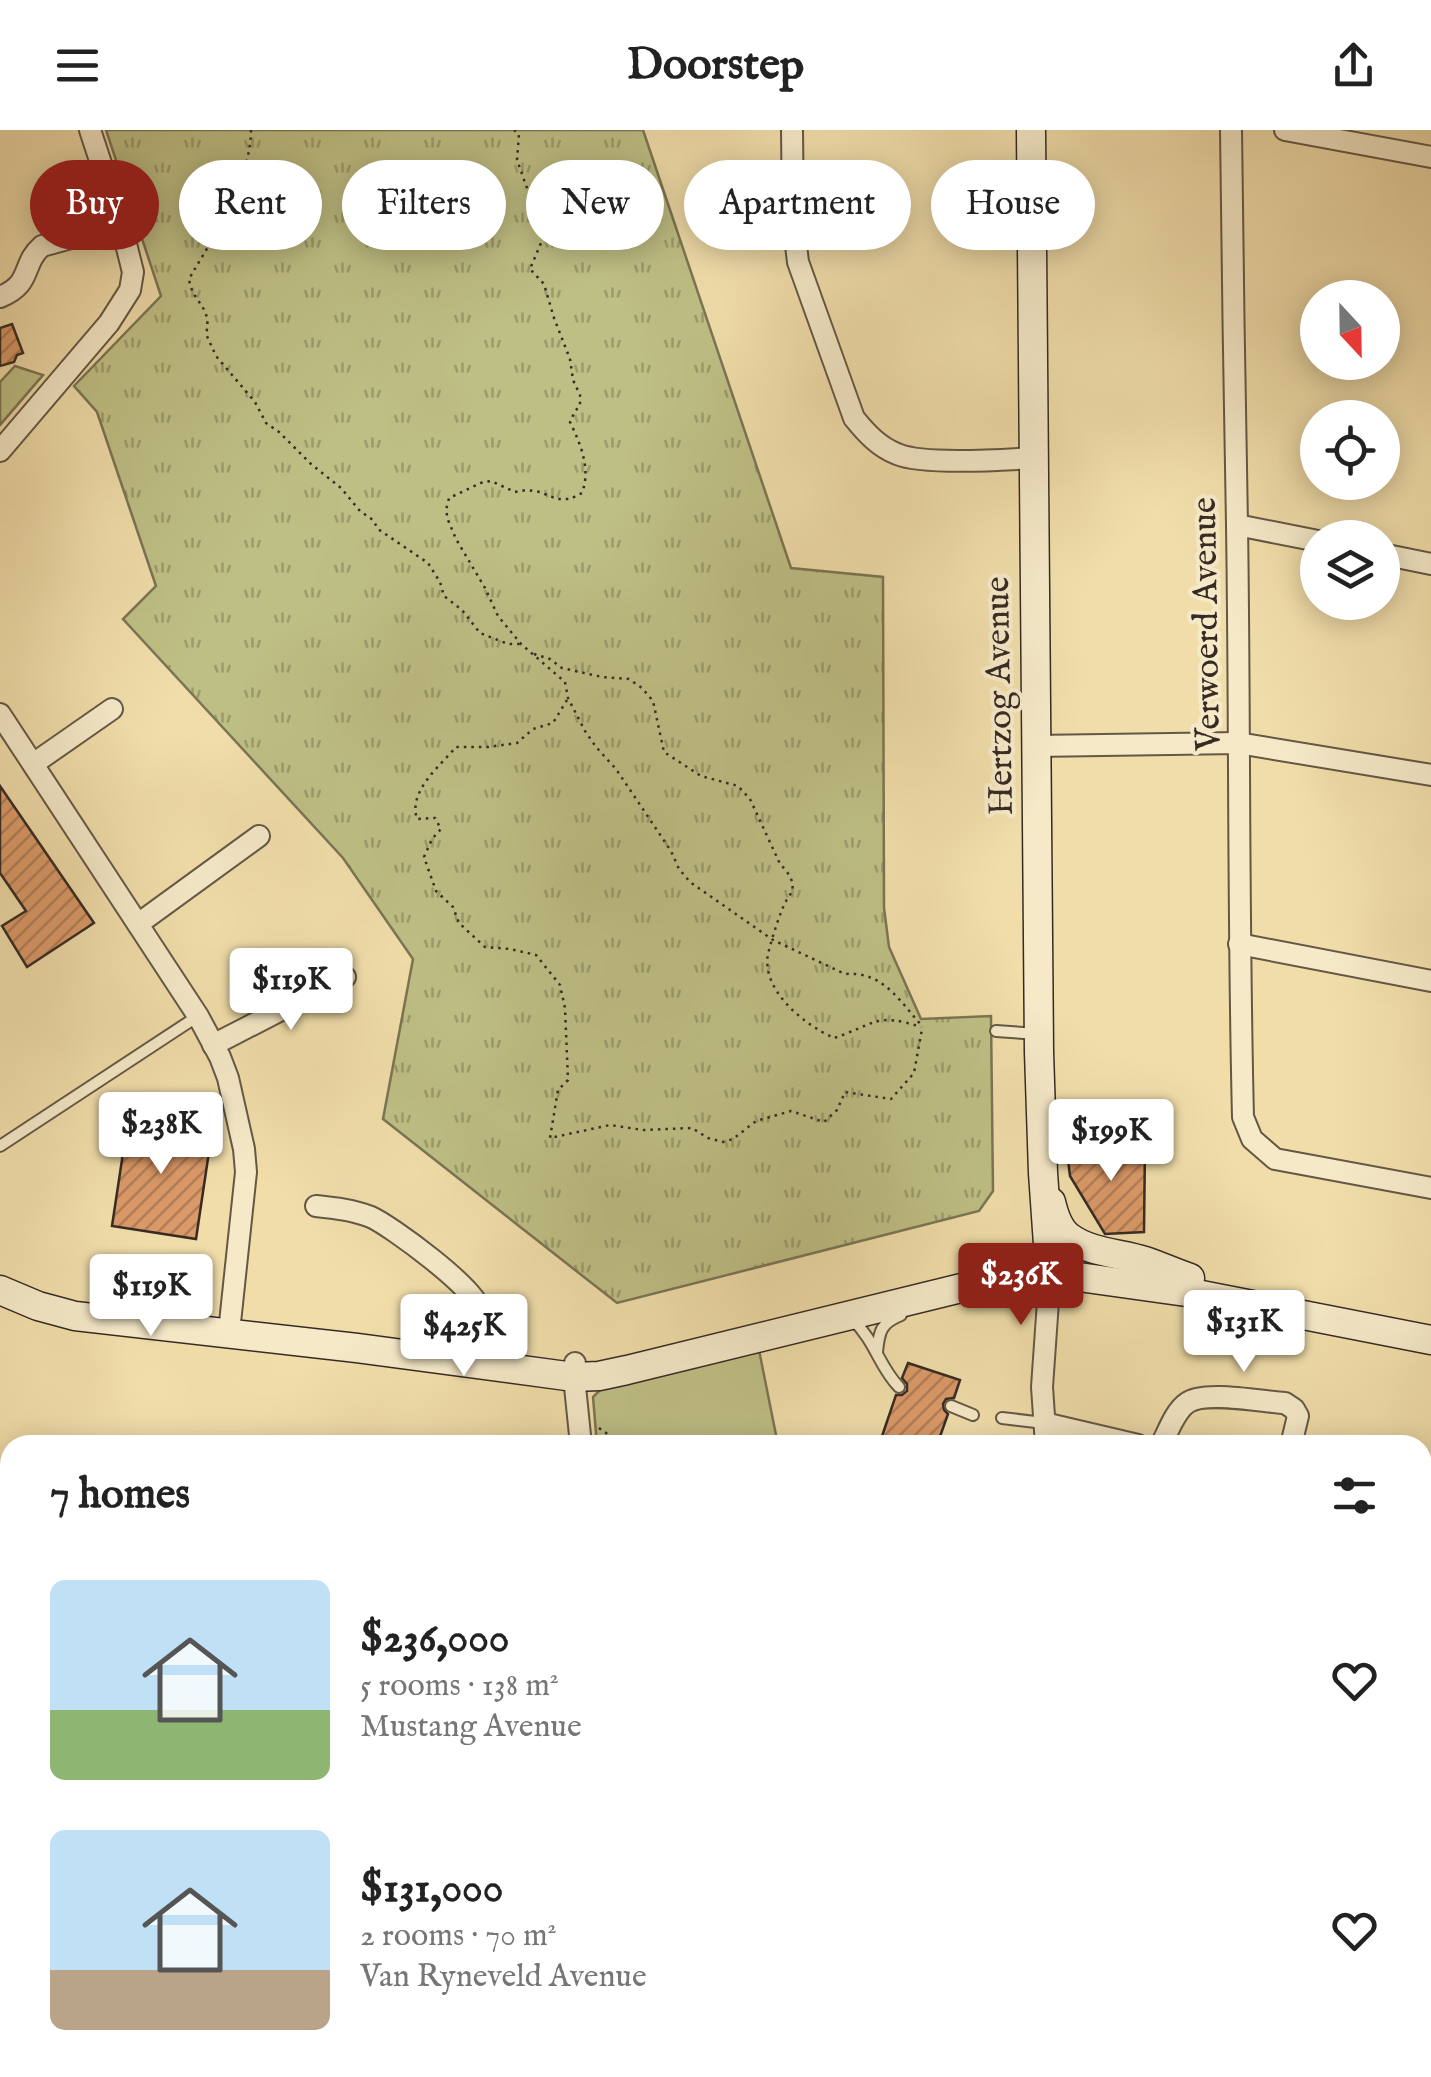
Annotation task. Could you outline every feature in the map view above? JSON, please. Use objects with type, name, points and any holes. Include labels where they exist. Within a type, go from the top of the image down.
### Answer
[{"type":"main road","name":"Hertzog Avenue","points":[[1031,130],[1042,1173],[1050,1267]]},
{"type":"main road","points":[[1042,1173],[1055,1217],[1069,1238],[1190,1278]]},
{"type":"main road","points":[[0,1273],[78,1301],[230,1326],[599,1376],[1050,1267],[1431,1340]]},
{"type":"main road","points":[[574,1370],[888,1289],[986,1268],[1050,1267],[1190,1278],[1431,1326]]},
{"type":"main road","points":[[0,1290],[75,1316],[230,1326]]},
{"type":"street","points":[[90,130],[100,160]]},
{"type":"street","points":[[792,130],[793,220],[798,262],[854,418],[868,435],[900,456],[922,460],[1033,458]]},
{"type":"street","name":"Verwoerd Avenue","points":[[1231,130],[1244,1117],[1252,1139],[1275,1159],[1431,1188]]},
{"type":"street","points":[[1285,130],[1431,157]]},
{"type":"street","points":[[0,297],[18,288],[37,250]]},
{"type":"street","points":[[0,451],[109,323],[130,290],[133,272],[128,250]]},
{"type":"street","points":[[1237,526],[1300,538]]},
{"type":"street","points":[[1400,558],[1431,564]]},
{"type":"street","points":[[33,764],[112,709]]},
{"type":"street","points":[[0,714],[198,1016],[228,1078],[241,1128],[246,1172],[230,1326]]},
{"type":"street","points":[[1035,746],[1238,743],[1431,775]]},
{"type":"street","points":[[138,924],[259,836]]},
{"type":"street","points":[[1239,944],[1431,981]]},
{"type":"street","points":[[213,1044],[344,977]]},
{"type":"street","points":[[316,1206],[344,1209],[378,1221],[469,1291],[479,1309],[475,1357]]},
{"type":"street","points":[[1045,1434],[1042,1387],[1050,1267]]},
{"type":"street","points":[[574,1370],[580,1435]]},
{"type":"street","points":[[1167,1435],[1182,1407],[1193,1399],[1206,1397],[1290,1406],[1298,1416],[1293,1435]]},
{"type":"lane","points":[[0,1146],[198,1016]]},
{"type":"lane","points":[[996,1031],[1040,1034]]},
{"type":"lane","points":[[876,1352],[879,1330],[884,1324],[951,1290]]},
{"type":"lane","points":[[849,1316],[870,1338],[899,1387]]},
{"type":"lane","points":[[950,1406],[973,1415]]},
{"type":"lane","points":[[1002,1418],[1045,1434]]},
{"type":"path","points":[[251,130],[250,150],[241,179],[189,279],[190,288],[206,310],[206,334],[216,356],[256,402],[266,423],[341,488],[360,511],[374,520],[378,530],[428,563],[444,596],[462,610],[480,634],[508,644],[521,644]]},
{"type":"path","points":[[514,130],[519,134],[517,160],[526,186],[550,232],[530,269],[544,284],[580,395],[580,406],[570,422],[582,449],[587,480],[582,493],[570,499],[527,490],[515,492],[483,482],[450,498],[448,520],[498,616],[521,644],[565,682],[568,698],[585,731],[616,769],[690,882],[772,940],[845,974],[857,973],[892,990],[922,1027],[914,1072],[891,1099],[845,1092],[837,1110],[824,1122],[791,1110],[756,1121],[724,1142],[692,1128],[643,1130],[610,1125],[550,1138],[558,1090],[568,1080],[560,984],[536,956],[485,947],[459,924],[453,906],[436,891],[424,857],[441,829],[435,818],[417,818],[414,810],[422,786],[456,747],[517,743],[533,729],[554,723],[568,698]]},
{"type":"path","points":[[534,654],[562,668],[629,679],[653,700],[664,752],[700,776],[738,786],[750,799],[791,880],[792,891],[768,954],[768,972],[792,1009],[834,1038],[879,1019],[898,1019],[922,1027]]},
{"type":"path","points":[[579,1419],[609,1435]]},
{"type":"green space","points":[[106,130],[643,130],[653,160],[526,160],[526,250],[664,250],[664,192],[791,568],[883,577],[884,908],[889,947],[921,1019],[991,1016],[993,1191],[979,1211],[617,1303],[383,1119],[413,959],[343,858],[123,619],[156,586],[97,412],[74,386],[161,296],[146,250],[159,250],[159,160],[116,160]]},
{"type":"green space","points":[[15,366],[43,375],[0,425],[0,382]]},
{"type":"green space","points":[[758,1345],[776,1435],[596,1435],[593,1397],[616,1374]]},
{"type":"building","points":[[12,324],[23,353],[14,362],[0,366],[0,328]]},
{"type":"building","points":[[0,786],[94,923],[27,967],[2,926],[26,911],[0,873]]},
{"type":"building","points":[[155,1106],[177,1110],[175,1126],[200,1130],[198,1143],[210,1145],[196,1239],[112,1226],[128,1120],[153,1123]]},
{"type":"building","points":[[1066,1144],[1145,1144],[1144,1232],[1105,1234],[1070,1176]]},
{"type":"building","points":[[908,1363],[960,1380],[954,1398],[943,1404],[948,1414],[941,1435],[882,1435],[896,1395],[907,1391],[902,1378]]}]
